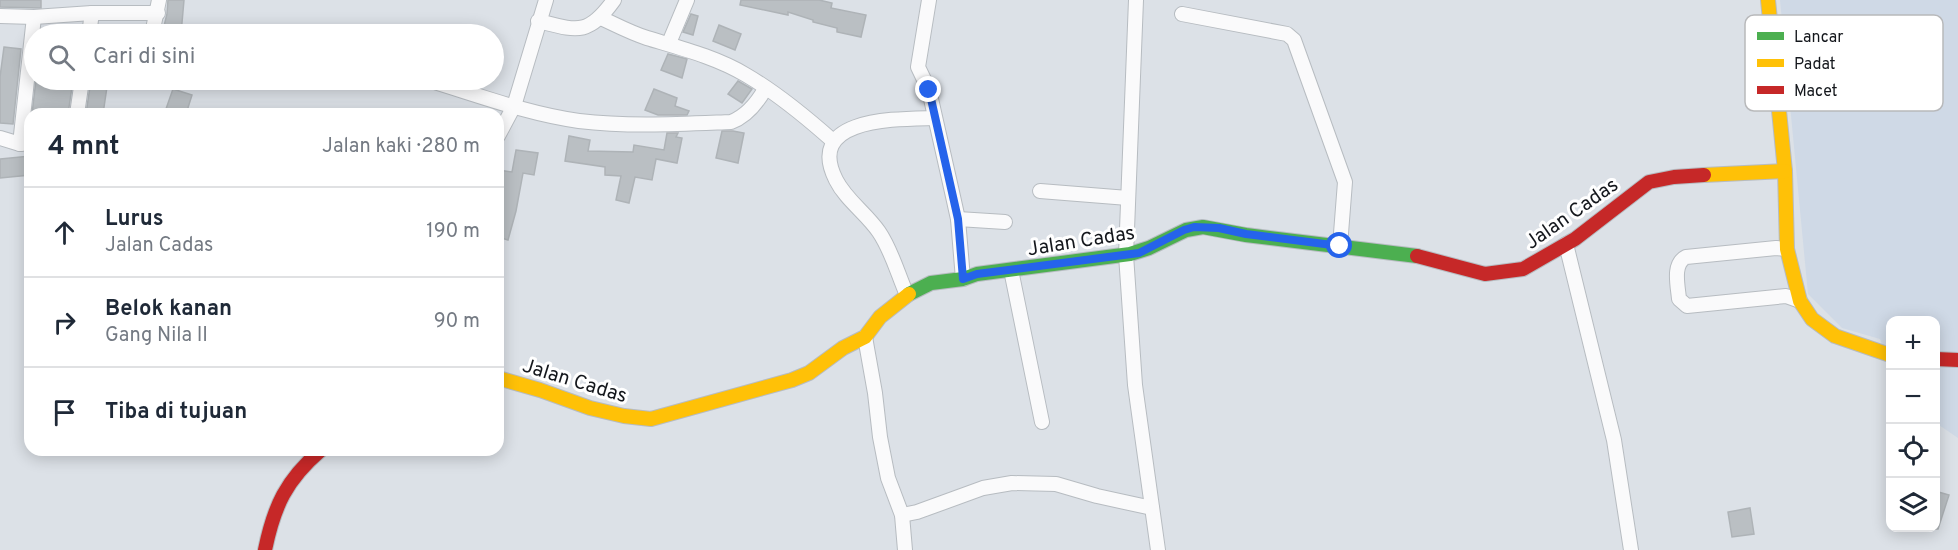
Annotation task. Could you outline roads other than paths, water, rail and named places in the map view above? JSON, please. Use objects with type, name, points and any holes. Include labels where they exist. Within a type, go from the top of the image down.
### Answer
[{"type":"street","points":[[504,125],[514,106],[546,0]]},
{"type":"street","points":[[538,21],[579,29],[601,18],[614,0]]},
{"type":"street","points":[[669,43],[687,0]]},
{"type":"street","points":[[929,0],[918,67],[929,90],[958,219],[963,279]]},
{"type":"street","points":[[1135,0],[1126,255],[1135,385],[1158,550]]},
{"type":"street","points":[[1768,0],[1769,15]]},
{"type":"street","points":[[0,16],[34,17],[159,6],[154,24]]},
{"type":"street","points":[[92,13],[93,24]]},
{"type":"street","points":[[1182,15],[1287,34],[1294,40],[1345,182],[1340,246]]},
{"type":"street","points":[[34,17],[34,24]]},
{"type":"street","points":[[601,18],[630,32],[669,43],[747,75],[796,109],[833,141]]},
{"type":"street","points":[[461,90],[549,116],[581,121],[677,125],[731,122],[742,118],[759,100],[765,89]]},
{"type":"street","points":[[28,108],[29,90]]},
{"type":"street","points":[[78,108],[81,90]]},
{"type":"street","points":[[1779,111],[1785,171],[1787,249],[1800,301],[1812,319],[1835,336],[1886,355]]},
{"type":"street","points":[[907,295],[881,235],[835,179],[830,159],[833,141],[840,133],[853,127],[893,119],[934,118]]},
{"type":"street","points":[[0,138],[24,144]]},
{"type":"street","name":"Jalan Cadas","points":[[504,380],[590,408],[624,417],[651,419],[743,395],[808,373],[843,348],[865,337],[880,317],[907,295],[931,283],[963,279],[977,274],[1126,255],[1151,248],[1184,230],[1204,227],[1421,257],[1485,274],[1503,273],[1523,269],[1543,259],[1649,182],[1695,175],[1785,171]]},
{"type":"street","points":[[1040,191],[1128,198]]},
{"type":"street","points":[[958,219],[1005,222]]},
{"type":"street","points":[[1566,244],[1614,440],[1631,550]]},
{"type":"street","points":[[1787,249],[1776,248],[1686,257],[1677,266],[1678,299],[1687,306],[1786,296],[1800,301]]},
{"type":"street","points":[[1011,270],[1042,422]]},
{"type":"street","points":[[865,337],[880,437],[888,478],[902,515],[905,550]]},
{"type":"street","points":[[1940,359],[1958,360]]},
{"type":"street","points":[[265,550],[276,504],[289,481],[315,456]]},
{"type":"street","points":[[902,515],[918,512],[983,488],[1012,483],[1056,484],[1152,508]]}]
